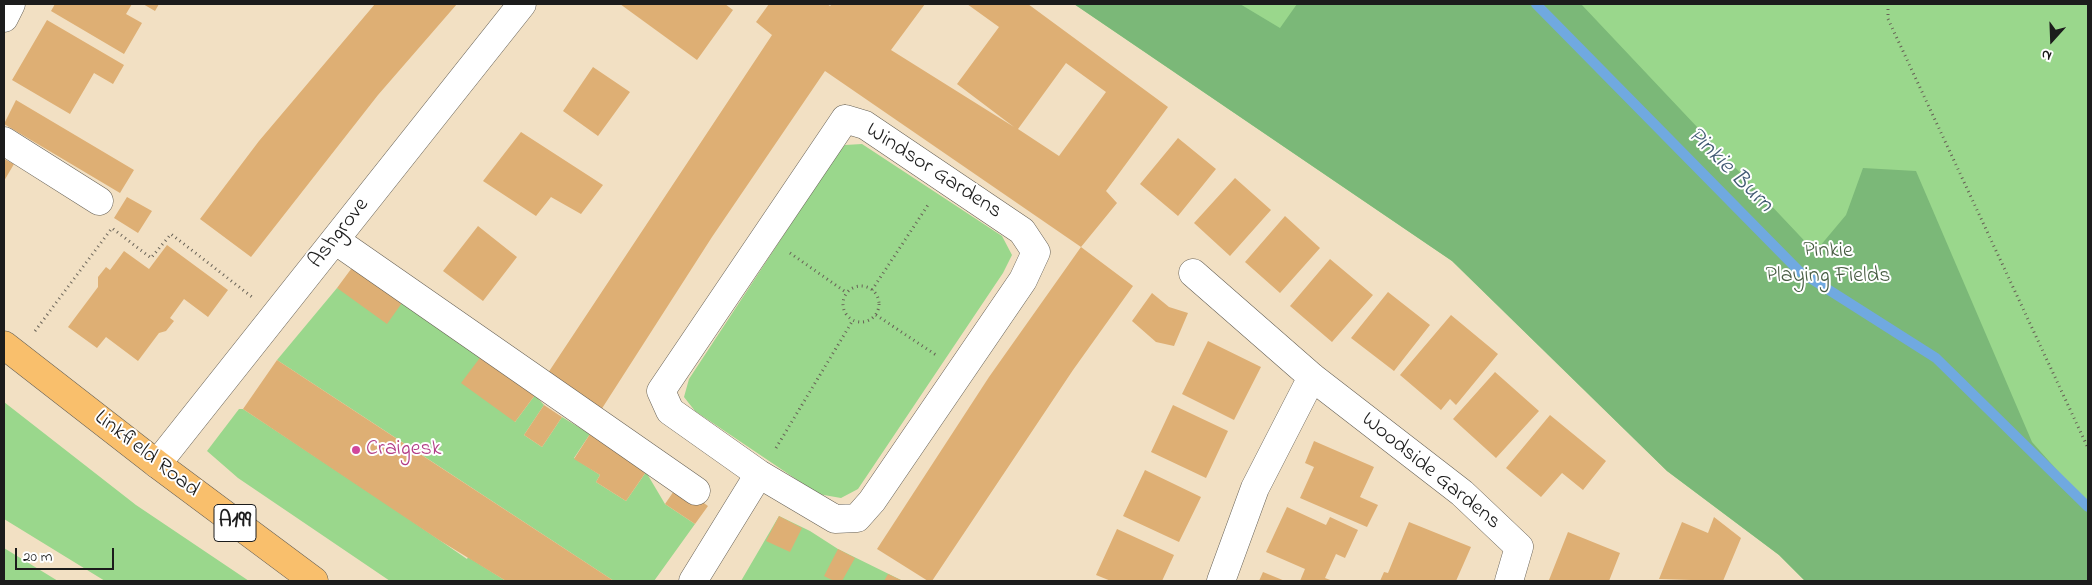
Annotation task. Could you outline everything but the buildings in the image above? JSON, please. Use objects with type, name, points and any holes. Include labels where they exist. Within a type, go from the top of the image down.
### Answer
[{"type":"main road","name":"Linkfield Road","points":[[10,350],[157,464],[314,581]]},
{"type":"street","name":"Ashgrove","points":[[157,464],[522,4]]},
{"type":"street","name":"Windsor Gardens","points":[[845,119],[865,125],[944,179],[1022,231],[1036,252],[1023,280],[872,501],[857,518],[835,519],[759,474],[670,411],[661,391],[845,119]]},
{"type":"street","points":[[4,141],[99,201]]},
{"type":"street","points":[[335,240],[696,491]]},
{"type":"street","name":"Woodside Gardens","points":[[1193,273],[1312,377],[1462,493],[1519,547],[1509,581]]},
{"type":"street","points":[[1220,581],[1256,488],[1312,377]]},
{"type":"street","points":[[693,581],[759,474]]},
{"type":"path","points":[[1888,4],[1888,19],[2088,448]]},
{"type":"path","points":[[872,290],[944,179]]},
{"type":"path","points":[[10,350],[112,228],[151,258],[172,234],[275,315]]},
{"type":"path","points":[[765,236],[847,293]]},
{"type":"path","points":[[863,286],[872,290],[879,298],[880,306],[876,315],[865,322],[853,320],[846,315],[843,306],[847,293],[856,287],[863,286]]},
{"type":"path","points":[[876,315],[960,373]]},
{"type":"path","points":[[759,474],[853,320]]},
{"type":"green space","name":"Pinkie Playing Fields","points":[[1074,4],[2088,4],[2088,581],[1805,581],[1779,555],[1667,471],[1452,261]]},
{"type":"green space","name":"Pinkie Playing Fields","points":[[1074,4],[1240,4],[1280,28],[1297,4],[1581,4],[1815,252],[1846,215],[1863,168],[1916,171],[2032,442],[2088,505],[2088,581],[1805,581],[1779,555],[1667,471],[1452,261]]},
{"type":"green space","points":[[862,144],[1002,236],[1012,255],[1003,273],[858,489],[841,498],[818,494],[695,411],[684,397],[689,379],[833,160],[845,145]]},
{"type":"green space","points":[[337,288],[404,300],[482,355],[515,422],[535,395],[544,405],[524,435],[542,447],[562,417],[590,434],[574,458],[600,475],[596,482],[626,501],[646,472],[665,504],[695,524],[654,581],[614,581],[277,360]]},
{"type":"green space","points":[[4,402],[136,505],[249,581],[105,581],[4,519]]},
{"type":"green space","points":[[239,409],[243,409],[467,559],[468,557],[506,581],[390,581],[238,478],[207,451]]},
{"type":"green space","points":[[779,516],[810,531],[838,549],[903,581],[741,581]]},
{"type":"green space","points":[[4,548],[58,581],[4,581]]},
{"type":"waterway","name":"Pinkie Burn","points":[[1536,4],[1799,271],[1936,358],[2088,507]]},
{"type":"place","name":"Craigesk","points":[[356,450]]}]
